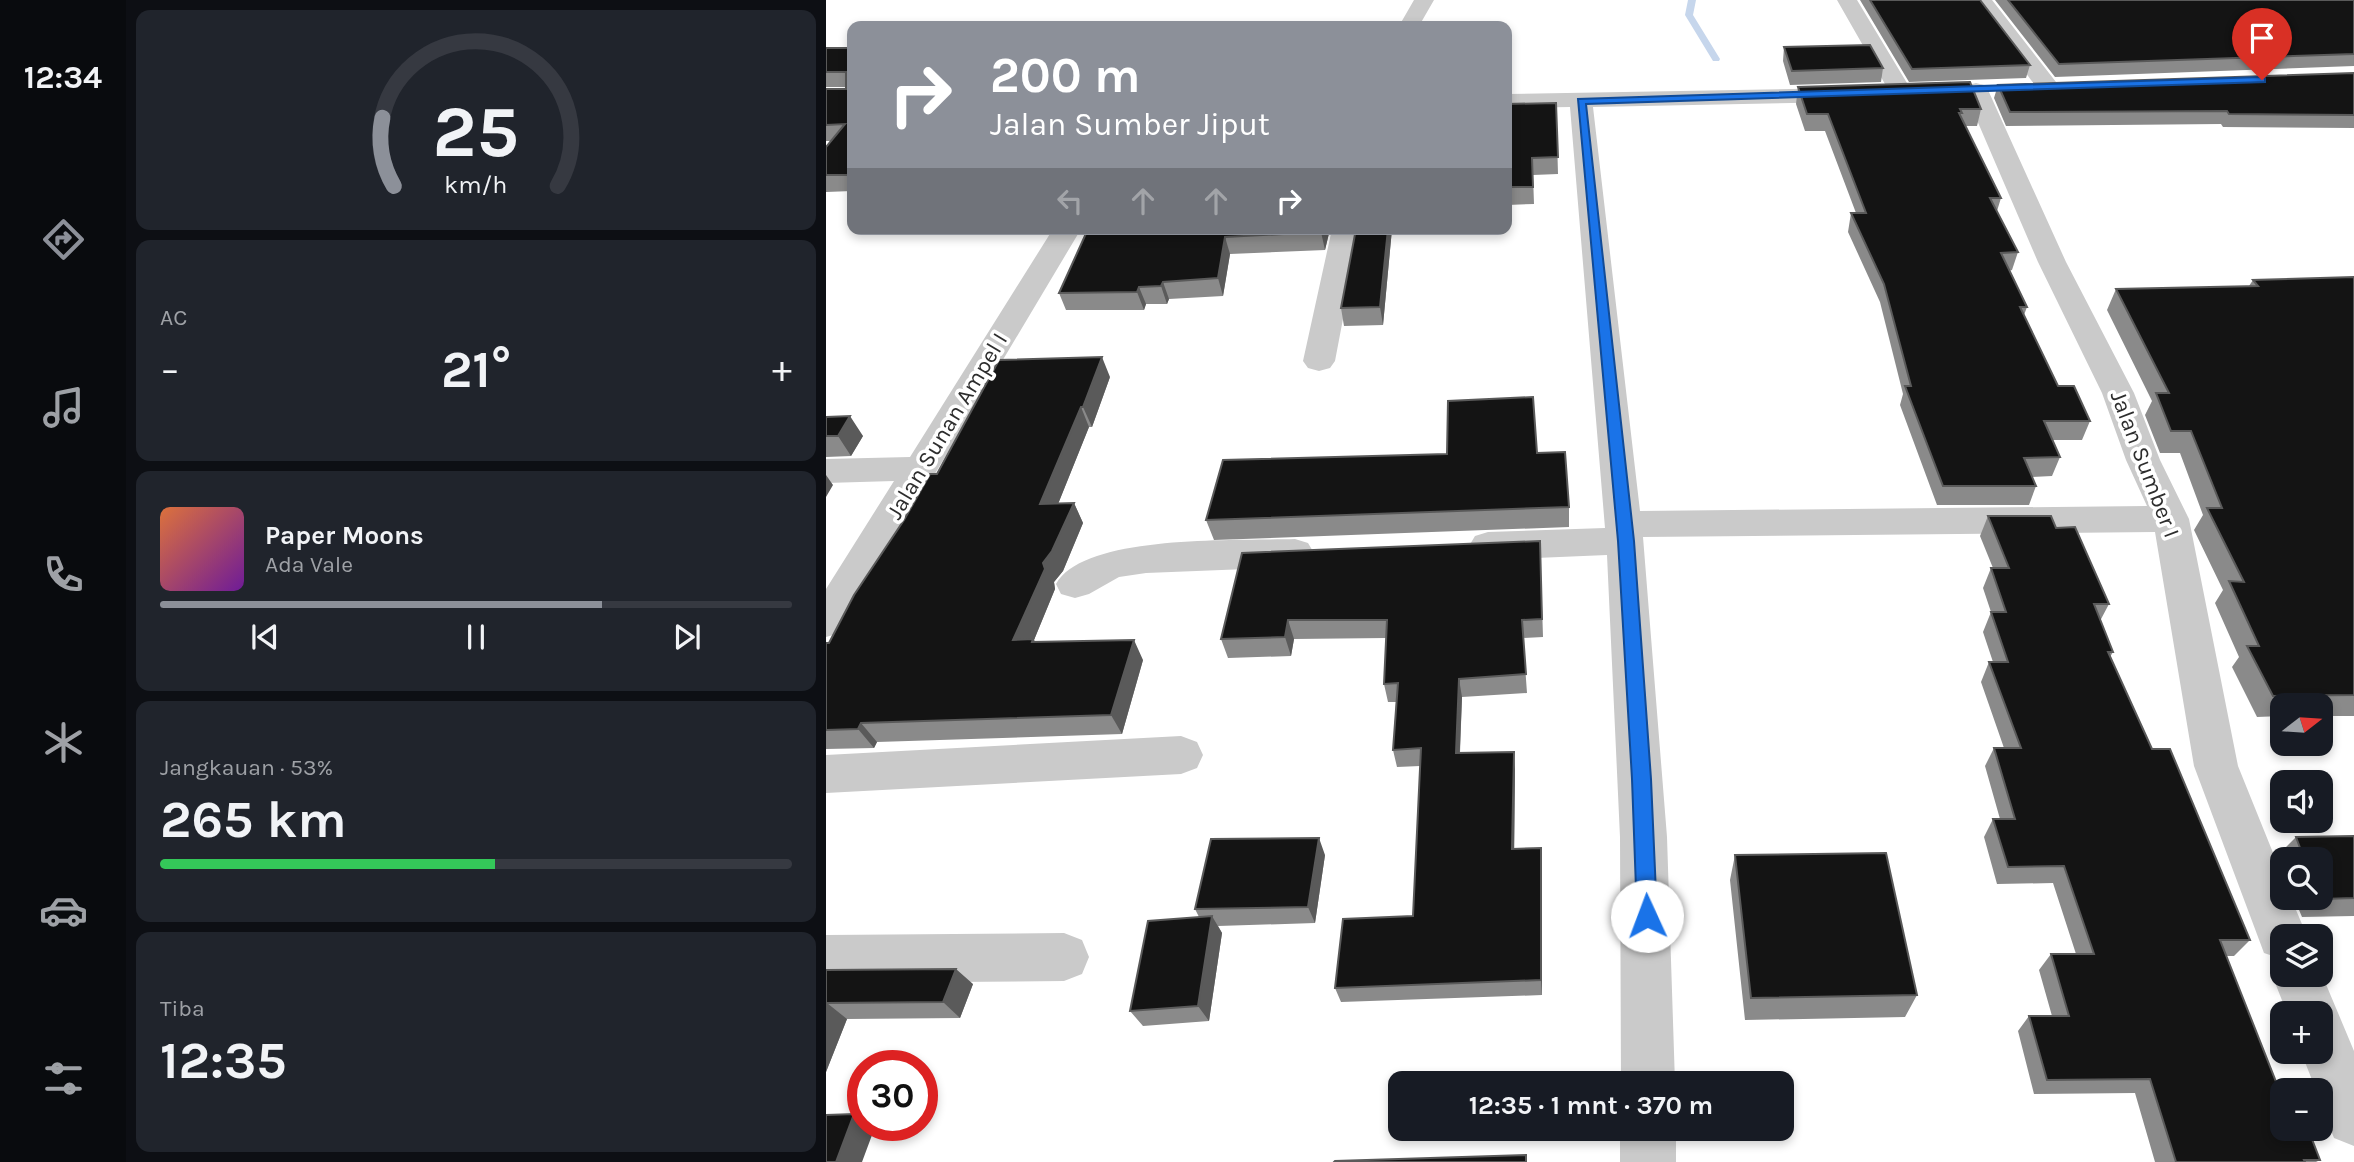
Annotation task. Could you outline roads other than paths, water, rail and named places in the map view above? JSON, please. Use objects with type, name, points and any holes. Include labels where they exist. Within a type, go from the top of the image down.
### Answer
[{"type":"street","points":[[1412,21],[1424,0]]},
{"type":"street","points":[[1847,0],[1901,93]]},
{"type":"street","points":[[1981,0],[2048,87]]},
{"type":"street","points":[[2024,88],[2075,86]]},
{"type":"street","name":"Jalan Sumber I","points":[[1976,90],[2052,262],[2118,393],[2143,460],[2171,519],[2216,766],[2277,924]]},
{"type":"street","points":[[1512,101],[1926,92]]},
{"type":"street","points":[[1581,101],[1625,533],[1644,847],[1649,971],[1648,1071]]},
{"type":"street","name":"Jalan Sunan Ampel I","points":[[826,622],[1062,235]]},
{"type":"street","points":[[1319,362],[1345,235]]},
{"type":"street","points":[[826,471],[922,468]]},
{"type":"street","points":[[1448,548],[1625,533],[2171,519]]},
{"type":"street","points":[[1075,584],[1111,564],[1146,559],[1324,552]]},
{"type":"street","points":[[826,774],[1181,755]]},
{"type":"street","points":[[826,959],[1064,957]]},
{"type":"street","points":[[2332,1064],[2354,1118]]},
{"type":"street","points":[[1648,1141],[1648,1162]]},
{"type":"waterway","points":[[1692,0],[1689,15],[1716,59]]}]
